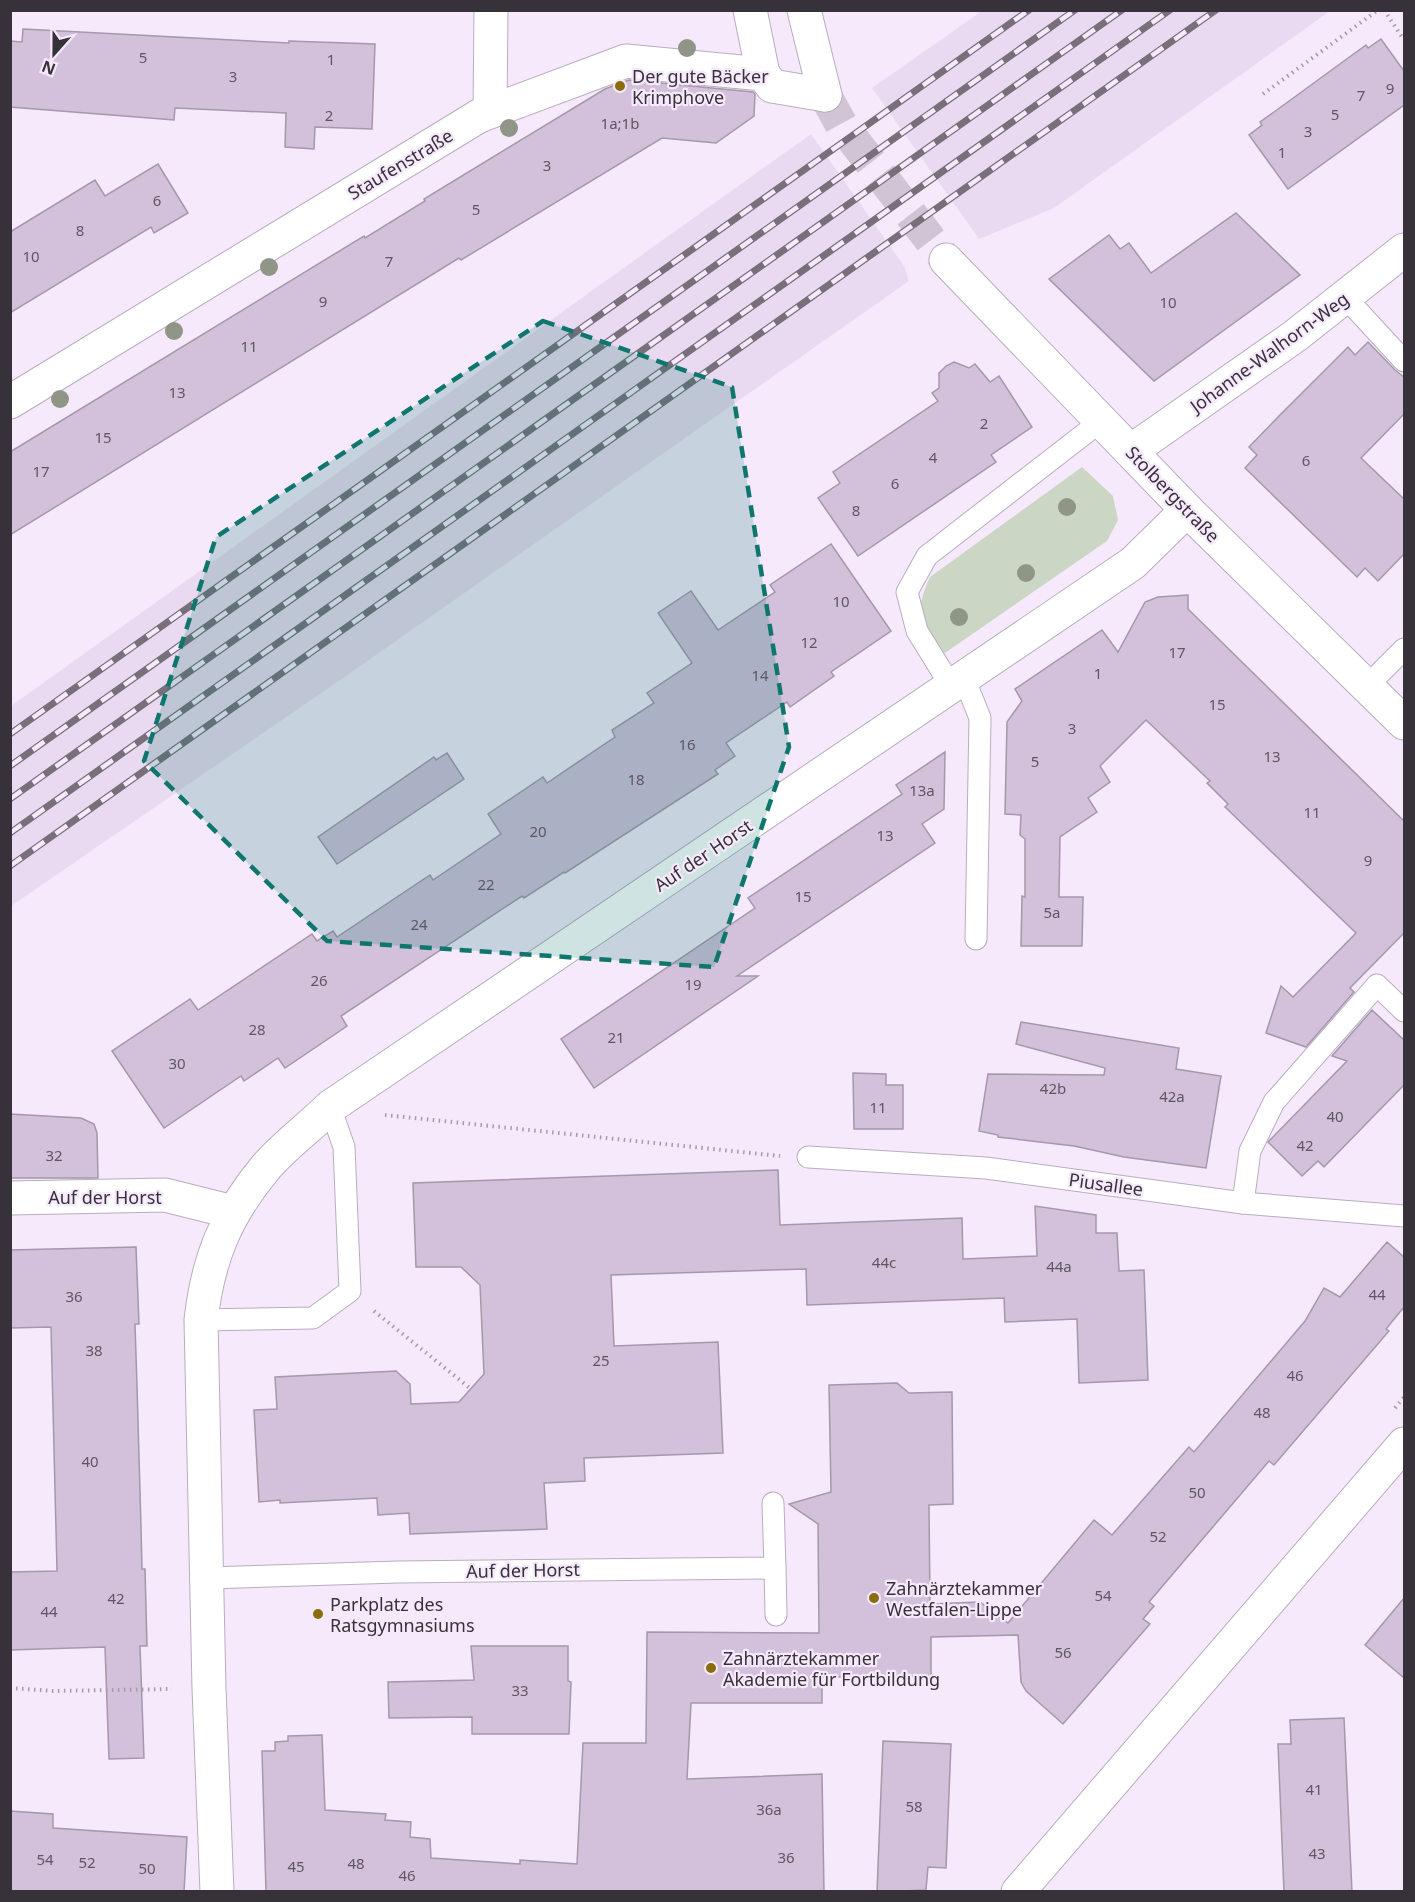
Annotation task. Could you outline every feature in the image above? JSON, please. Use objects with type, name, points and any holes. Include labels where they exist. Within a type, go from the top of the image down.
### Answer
[{"type":"street","points":[[485,113],[491,10]]},
{"type":"street","points":[[750,10],[763,74]]},
{"type":"street","name":"Staufenstraße","points":[[10,402],[485,113],[626,61],[763,74],[772,86],[825,95],[804,10]]},
{"type":"street","name":"Johanne-Walhorn-Weg","points":[[1131,451],[1295,336],[1404,250]]},
{"type":"street","name":"Stolbergstraße","points":[[946,260],[1187,510],[1404,723]]},
{"type":"street","name":"Auf der Horst","points":[[217,1892],[209,1688],[201,1320],[213,1257],[233,1212],[267,1166],[330,1107],[1133,563],[1187,510]]},
{"type":"street","name":"Auf der Horst","points":[[10,1198],[165,1195],[233,1212]]},
{"type":"street","points":[[1018,1892],[1404,1444]]},
{"type":"lane","points":[[1345,297],[1404,361]]},
{"type":"lane","points":[[976,939],[980,718],[957,682],[917,631],[907,592],[927,556],[1101,421]]},
{"type":"lane","points":[[1367,686],[1404,649]]},
{"type":"lane","points":[[1243,1203],[1250,1151],[1274,1102],[1377,985],[1404,1011]]},
{"type":"lane","points":[[201,1320],[313,1318],[350,1291],[344,1148],[330,1107]]},
{"type":"lane","name":"Piusallee","points":[[808,1157],[986,1168],[1243,1203],[1404,1216]]},
{"type":"lane","points":[[773,1503],[776,1615]]},
{"type":"lane","name":"Auf der Horst","points":[[206,1578],[398,1572],[775,1568]]},
{"type":"path","points":[[1263,94],[1378,10]]},
{"type":"path","points":[[1384,10],[1404,40]]},
{"type":"path","points":[[330,1107],[420,1120],[808,1157]]},
{"type":"path","points":[[390,1324],[471,1389]]},
{"type":"path","points":[[10,1688],[53,1691],[209,1688]]},
{"type":"highlighted area","points":[[543,321],[732,387],[789,747],[714,967],[327,941],[144,761],[216,537]]},
{"type":"shaded area","points":[[982,11],[1330,11],[1054,208],[979,239],[872,88]]},
{"type":"shaded area","points":[[811,134],[904,266],[909,281],[336,683],[11,906],[11,706]]},
{"type":"green space","points":[[1082,467],[1113,496],[1118,520],[1107,541],[942,655],[922,618],[921,601],[930,577]]},
{"type":"building","points":[[23,29],[289,43],[289,41],[375,44],[372,129],[315,127],[314,149],[285,147],[286,113],[175,108],[174,120],[10,107],[10,41],[22,42]]},
{"type":"building","points":[[1381,39],[1404,71],[1404,105],[1288,189],[1249,135],[1262,125],[1260,122],[1366,45],[1368,48]]},
{"type":"building","points":[[629,80],[753,92],[755,94],[754,116],[716,143],[662,138],[461,260],[459,258],[10,535],[10,452],[364,236],[365,238],[425,201],[424,199],[605,89]]},
{"type":"building","points":[[158,164],[188,213],[154,233],[151,227],[10,313],[10,232],[95,180],[105,196]]},
{"type":"building","points":[[1236,213],[1300,275],[1154,381],[1049,279],[1109,235],[1120,249],[1129,243],[1151,273]]},
{"type":"building","points":[[1368,342],[1404,377],[1404,414],[1361,458],[1404,499],[1404,554],[1378,581],[1365,568],[1357,577],[1245,468],[1257,455],[1249,447],[1278,417],[1348,347],[1355,355]]},
{"type":"building","points":[[954,362],[969,368],[975,364],[990,382],[999,376],[1032,427],[991,455],[996,462],[858,556],[818,498],[840,483],[833,472],[938,401],[932,393],[939,388],[939,373]]},
{"type":"building","points":[[831,544],[891,631],[831,672],[834,676],[790,707],[787,702],[726,743],[735,756],[715,770],[718,774],[565,873],[524,898],[522,896],[341,1016],[347,1026],[285,1068],[278,1058],[244,1081],[241,1076],[164,1128],[112,1051],[190,999],[198,1010],[312,934],[317,941],[333,931],[337,937],[430,875],[433,880],[501,834],[488,814],[543,777],[547,783],[615,737],[612,730],[654,703],[647,693],[692,663],[658,613],[691,591],[718,630],[775,592],[770,585]]},
{"type":"building","points":[[1188,595],[1188,609],[1404,821],[1404,933],[1350,988],[1354,992],[1306,1047],[1266,1033],[1281,986],[1293,997],[1356,933],[1225,807],[1228,804],[1207,783],[1210,781],[1146,720],[1100,766],[1110,782],[1088,798],[1097,812],[1060,837],[1059,897],[1083,897],[1082,946],[1021,946],[1022,896],[1025,897],[1025,839],[1020,835],[1021,815],[1005,814],[1007,722],[1022,701],[1015,689],[1102,630],[1118,652],[1145,602],[1158,597]]},
{"type":"building","points":[[945,752],[944,809],[922,824],[935,843],[737,976],[758,976],[594,1088],[561,1039],[755,908],[748,898],[902,794],[896,785]]},
{"type":"building","points":[[447,753],[464,779],[337,864],[318,837],[434,757],[436,760]]},
{"type":"building","points":[[1372,1010],[1404,1040],[1404,1085],[1324,1167],[1318,1161],[1302,1176],[1268,1142],[1347,1061],[1332,1056]]},
{"type":"building","points":[[1021,1022],[1179,1048],[1176,1069],[1221,1076],[1206,1168],[1124,1157],[1074,1146],[998,1137],[998,1135],[979,1131],[988,1074],[1104,1075],[1105,1068],[1016,1044]]},
{"type":"building","points":[[853,1073],[886,1074],[886,1085],[903,1085],[903,1129],[854,1129]]},
{"type":"building","points":[[10,1114],[81,1118],[94,1124],[97,1133],[98,1178],[10,1178]]},
{"type":"building","points":[[778,1170],[780,1225],[962,1218],[963,1259],[1037,1256],[1035,1206],[1096,1215],[1096,1233],[1117,1233],[1119,1271],[1144,1270],[1148,1380],[1079,1383],[1077,1319],[1005,1322],[1004,1298],[807,1305],[806,1269],[611,1275],[614,1346],[718,1342],[723,1453],[584,1458],[585,1481],[544,1483],[547,1529],[410,1534],[409,1513],[378,1515],[377,1498],[259,1502],[254,1410],[277,1409],[275,1377],[396,1371],[410,1384],[411,1404],[459,1402],[484,1374],[480,1285],[461,1267],[416,1267],[413,1183]]},
{"type":"building","points":[[1387,1242],[1404,1257],[1404,1307],[1386,1329],[1389,1331],[1274,1465],[1269,1461],[1149,1602],[1154,1606],[1143,1619],[1150,1624],[1063,1724],[1026,1691],[1021,1682],[1018,1635],[931,1637],[931,1676],[822,1677],[822,1703],[691,1703],[687,1779],[822,1774],[824,1892],[266,1892],[262,1751],[275,1751],[275,1742],[288,1741],[288,1736],[322,1735],[325,1810],[386,1814],[385,1820],[411,1822],[410,1837],[430,1839],[431,1858],[520,1864],[520,1860],[577,1864],[583,1743],[646,1743],[647,1632],[819,1633],[818,1524],[789,1504],[831,1492],[829,1385],[897,1383],[909,1393],[952,1392],[953,1504],[929,1505],[930,1604],[980,1602],[1008,1623],[1094,1520],[1112,1535],[1189,1447],[1194,1452],[1305,1321],[1324,1288],[1340,1297]]},
{"type":"building","points":[[136,1247],[139,1324],[135,1324],[142,1569],[145,1569],[147,1646],[140,1646],[144,1758],[109,1759],[105,1647],[10,1650],[10,1572],[57,1571],[51,1327],[10,1328],[10,1250]]},
{"type":"building","points":[[1404,1598],[1404,1678],[1365,1645]]},
{"type":"building","points":[[471,1646],[568,1646],[568,1681],[571,1682],[569,1734],[472,1734],[472,1717],[389,1718],[388,1682],[474,1680]]},
{"type":"building","points":[[1344,1718],[1352,1892],[1284,1892],[1278,1744],[1291,1744],[1290,1720]]},
{"type":"building","points":[[883,1741],[951,1744],[946,1868],[928,1867],[926,1890],[877,1892]]},
{"type":"building","points":[[10,1811],[53,1814],[53,1828],[187,1837],[184,1892],[10,1892]]},
{"type":"tunnel","points":[[825,95],[841,124],[946,260]]},
{"type":"railway","points":[[10,734],[1029,10]]},
{"type":"railway","points":[[10,766],[1075,10]]},
{"type":"railway","points":[[10,799],[1122,10]]},
{"type":"railway","points":[[10,833],[1170,10]]},
{"type":"railway","points":[[10,866],[1216,10]]},
{"type":"place","name":"Der gute Bäcker Krimphove","points":[[620,86]]},
{"type":"place","name":"Zahnärztekammer Westfalen-Lippe","points":[[874,1598]]},
{"type":"place","name":"Parkplatz des Ratsgymnasiums","points":[[318,1614]]},
{"type":"place","name":"Zahnärztekammer Akademie für Fortbildung","points":[[711,1668]]}]
